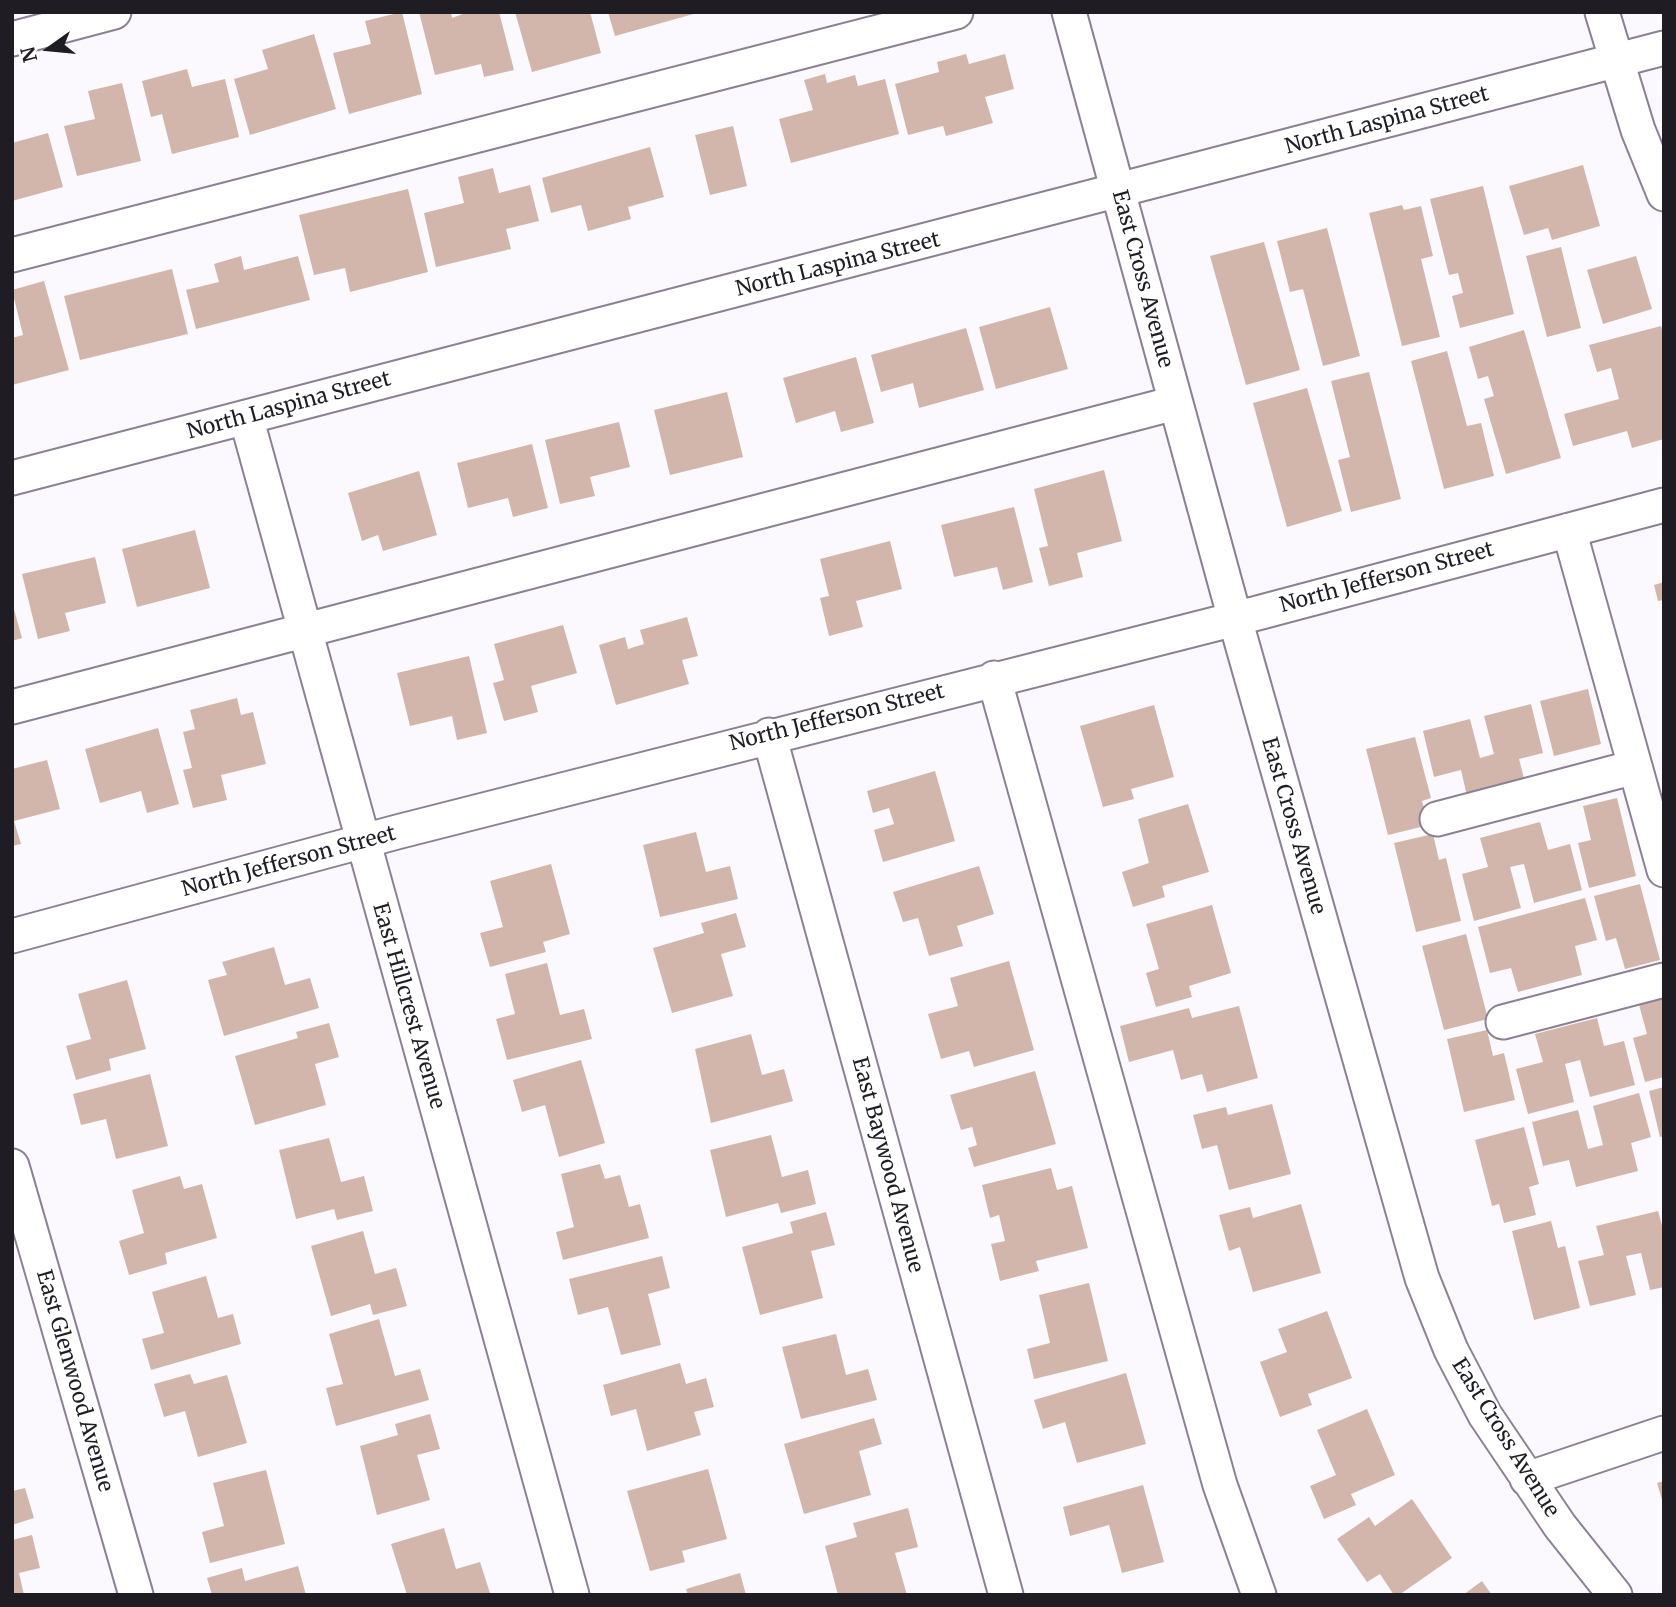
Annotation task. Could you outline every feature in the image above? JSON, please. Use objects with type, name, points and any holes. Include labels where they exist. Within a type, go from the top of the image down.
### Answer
[{"type":"street","points":[[12,39],[114,12]]},
{"type":"street","points":[[12,255],[956,12]]},
{"type":"street","name":"East Cross Avenue","points":[[1069,12],[1234,619],[1422,1278],[1451,1350],[1485,1415],[1527,1479],[1615,1595]]},
{"type":"street","points":[[1602,12],[1637,130],[1664,194]]},
{"type":"street","name":"North Laspina Street","points":[[12,478],[1664,48]]},
{"type":"street","points":[[12,707],[1175,403]]},
{"type":"street","name":"East Hillcrest Avenue","points":[[246,417],[572,1595]]},
{"type":"street","name":"North Jefferson Street","points":[[12,936],[769,735],[1234,619],[1664,505]]},
{"type":"street","points":[[1569,530],[1664,870]]},
{"type":"street","points":[[994,678],[1220,1485],[1259,1595]]},
{"type":"street","name":"East Baywood Avenue","points":[[769,735],[1006,1595]]},
{"type":"street","points":[[1437,819],[1635,767]]},
{"type":"street","points":[[1503,1022],[1664,980]]},
{"type":"street","name":"East Glenwood Avenue","points":[[12,1167],[136,1595]]},
{"type":"street","points":[[1527,1479],[1664,1433]]},
{"type":"building","points":[[402,12],[422,94],[349,114],[333,53],[371,44],[365,21]]},
{"type":"building","points":[[419,12],[451,12],[452,18],[468,12],[499,12],[514,70],[484,77],[481,64],[435,75]]},
{"type":"building","points":[[515,12],[590,12],[601,53],[532,72]]},
{"type":"building","points":[[608,12],[697,12],[697,13],[615,36]]},
{"type":"building","points":[[314,34],[336,109],[250,135],[234,79],[268,69],[262,50]]},
{"type":"building","points":[[966,54],[969,64],[1005,54],[1014,89],[985,97],[993,123],[946,136],[943,126],[908,135],[895,84],[939,72],[937,62]]},
{"type":"building","points":[[187,69],[192,87],[225,79],[239,137],[172,154],[162,114],[151,117],[142,81]]},
{"type":"building","points":[[825,74],[827,83],[855,75],[858,86],[885,79],[899,134],[791,163],[779,119],[813,110],[804,80]]},
{"type":"building","points":[[122,83],[141,161],[77,176],[64,126],[95,119],[88,91]]},
{"type":"building","points":[[733,126],[747,186],[710,195],[695,135]]},
{"type":"building","points":[[48,133],[63,187],[12,201],[12,143]]},
{"type":"building","points":[[650,147],[664,197],[628,207],[631,219],[588,231],[581,205],[551,213],[542,178]]},
{"type":"building","points":[[1583,165],[1600,226],[1552,240],[1548,228],[1524,235],[1509,186]]},
{"type":"building","points":[[493,168],[499,193],[530,185],[539,221],[506,229],[511,249],[436,267],[424,213],[464,203],[458,177]]},
{"type":"building","points":[[1483,186],[1514,314],[1460,328],[1452,296],[1463,293],[1458,273],[1449,275],[1430,199]]},
{"type":"building","points":[[408,189],[428,272],[350,292],[345,268],[314,275],[299,215]]},
{"type":"building","points":[[1402,205],[1404,210],[1421,206],[1433,256],[1421,259],[1440,337],[1402,346],[1369,213]]},
{"type":"building","points":[[1327,228],[1360,356],[1323,366],[1303,289],[1290,292],[1277,241]]},
{"type":"building","points":[[1264,242],[1300,370],[1246,385],[1210,256]]},
{"type":"building","points":[[1561,247],[1581,328],[1547,337],[1526,256]]},
{"type":"building","points":[[241,256],[244,270],[298,256],[310,300],[196,329],[186,290],[219,282],[214,264]]},
{"type":"building","points":[[1636,256],[1652,309],[1603,324],[1587,270]]},
{"type":"building","points":[[172,269],[188,334],[80,360],[64,296]]},
{"type":"building","points":[[44,281],[69,370],[12,385],[12,338],[23,335],[12,290]]},
{"type":"building","points":[[1050,307],[1068,369],[996,389],[979,327]]},
{"type":"building","points":[[1661,326],[1664,337],[1664,439],[1632,448],[1627,431],[1573,446],[1564,414],[1619,399],[1611,368],[1597,372],[1589,345]]},
{"type":"building","points":[[966,328],[984,390],[919,408],[913,383],[881,392],[871,355]]},
{"type":"building","points":[[1524,330],[1561,458],[1506,474],[1484,399],[1494,396],[1488,376],[1478,379],[1469,347]]},
{"type":"building","points":[[1447,351],[1467,426],[1481,423],[1494,476],[1444,489],[1411,361]]},
{"type":"building","points":[[856,357],[874,423],[841,432],[835,411],[796,423],[783,378]]},
{"type":"building","points":[[1369,372],[1401,499],[1351,512],[1338,460],[1350,457],[1331,381]]},
{"type":"building","points":[[1307,388],[1342,511],[1287,527],[1253,403]]},
{"type":"building","points":[[727,392],[743,457],[670,475],[654,410]]},
{"type":"building","points":[[619,422],[630,467],[590,477],[595,496],[560,504],[545,440]]},
{"type":"building","points":[[532,444],[548,508],[513,517],[508,498],[468,508],[457,463]]},
{"type":"building","points":[[1104,470],[1122,541],[1077,553],[1083,577],[1049,586],[1039,548],[1048,546],[1034,489]]},
{"type":"building","points":[[419,471],[437,535],[383,551],[378,535],[362,541],[348,493]]},
{"type":"building","points":[[1014,507],[1033,582],[1003,590],[997,567],[954,577],[941,525]]},
{"type":"building","points":[[195,530],[210,588],[137,607],[122,549]]},
{"type":"building","points":[[890,541],[902,589],[856,601],[863,627],[829,636],[820,598],[829,596],[820,559]]},
{"type":"building","points":[[95,557],[106,603],[65,613],[70,631],[38,639],[22,574]]},
{"type":"building","points":[[1664,582],[1664,600],[1658,601],[1654,585]]},
{"type":"building","points":[[12,602],[22,638],[12,641]]},
{"type":"building","points":[[687,617],[698,656],[682,660],[689,684],[616,705],[599,645],[625,637],[628,649],[644,644],[640,630]]},
{"type":"building","points":[[563,625],[577,673],[531,686],[538,712],[504,721],[493,683],[504,680],[494,644]]},
{"type":"building","points":[[469,656],[487,733],[457,740],[452,716],[410,726],[397,673]]},
{"type":"building","points":[[1588,689],[1601,744],[1554,756],[1540,701]]},
{"type":"building","points":[[237,698],[241,715],[253,712],[266,764],[221,775],[227,800],[193,808],[183,770],[192,768],[183,732],[195,729],[190,710]]},
{"type":"building","points":[[1531,704],[1543,753],[1519,759],[1525,782],[1467,796],[1461,770],[1434,777],[1423,731],[1470,719],[1480,758],[1494,754],[1484,716]]},
{"type":"building","points":[[1154,705],[1174,777],[1131,789],[1134,799],[1103,807],[1080,726]]},
{"type":"building","points":[[158,728],[179,804],[147,813],[141,791],[100,803],[85,749]]},
{"type":"building","points":[[1415,737],[1431,798],[1422,801],[1429,825],[1388,835],[1366,749]]},
{"type":"building","points":[[47,760],[60,809],[14,821],[21,844],[12,846],[12,769]]},
{"type":"building","points":[[935,771],[955,841],[883,862],[874,830],[894,824],[889,808],[873,813],[867,791]]},
{"type":"building","points":[[1617,798],[1636,876],[1589,888],[1578,843],[1591,840],[1583,806]]},
{"type":"building","points":[[1188,804],[1209,872],[1162,886],[1165,897],[1133,907],[1122,872],[1149,863],[1138,819]]},
{"type":"building","points":[[1540,822],[1548,850],[1570,844],[1582,890],[1534,903],[1524,864],[1510,867],[1521,908],[1474,921],[1462,874],[1488,867],[1480,838]]},
{"type":"building","points":[[696,832],[706,872],[730,866],[738,899],[660,917],[643,845]]},
{"type":"building","points":[[1433,834],[1439,860],[1446,858],[1461,921],[1416,932],[1394,843]]},
{"type":"building","points":[[551,864],[570,934],[543,942],[546,952],[490,967],[480,933],[503,927],[490,881]]},
{"type":"building","points":[[979,866],[994,914],[957,926],[963,946],[929,956],[918,918],[903,922],[893,892]]},
{"type":"building","points":[[1640,884],[1660,960],[1625,969],[1616,938],[1606,941],[1594,896]]},
{"type":"building","points":[[1585,898],[1597,940],[1575,946],[1582,975],[1518,992],[1511,968],[1490,973],[1478,927]]},
{"type":"building","points":[[1212,905],[1231,973],[1189,986],[1192,997],[1156,1007],[1146,973],[1159,969],[1146,924]]},
{"type":"building","points":[[736,913],[746,947],[721,954],[733,996],[672,1013],[653,948],[704,933],[701,923]]},
{"type":"building","points":[[1466,934],[1488,1019],[1444,1030],[1422,946]]},
{"type":"building","points":[[274,947],[285,985],[310,978],[319,1008],[224,1036],[208,980],[227,975],[222,962]]},
{"type":"building","points":[[1009,961],[1034,1050],[974,1067],[969,1051],[941,1059],[928,1014],[958,1006],[950,978]]},
{"type":"building","points":[[547,963],[560,1015],[584,1009],[592,1039],[507,1060],[496,1019],[515,1014],[505,974]]},
{"type":"building","points":[[127,980],[146,1049],[109,1059],[111,1070],[76,1080],[66,1046],[91,1039],[78,994]]},
{"type":"building","points":[[1664,994],[1664,1077],[1645,1082],[1633,1038],[1647,1034],[1638,1001]]},
{"type":"building","points":[[1239,1006],[1258,1078],[1207,1092],[1202,1074],[1181,1080],[1173,1050],[1129,1062],[1120,1026],[1189,1008],[1192,1018]]},
{"type":"building","points":[[1597,1018],[1604,1046],[1624,1041],[1635,1085],[1590,1097],[1580,1060],[1565,1064],[1574,1102],[1528,1114],[1516,1069],[1543,1062],[1535,1034]]},
{"type":"building","points":[[329,1023],[339,1057],[315,1064],[326,1105],[255,1125],[235,1056],[298,1038],[296,1032]]},
{"type":"building","points":[[1487,1030],[1493,1056],[1504,1053],[1515,1100],[1464,1112],[1447,1039]]},
{"type":"building","points":[[751,1034],[762,1075],[784,1069],[793,1101],[711,1123],[695,1049]]},
{"type":"building","points":[[581,1060],[605,1143],[559,1157],[545,1105],[522,1112],[513,1080]]},
{"type":"building","points":[[1035,1071],[1056,1144],[974,1167],[968,1148],[977,1145],[972,1127],[961,1130],[950,1095]]},
{"type":"building","points":[[150,1074],[168,1146],[116,1159],[106,1119],[81,1125],[73,1094]]},
{"type":"building","points":[[1664,1087],[1664,1136],[1660,1137],[1649,1091]]},
{"type":"building","points":[[1639,1093],[1651,1137],[1631,1143],[1638,1171],[1576,1187],[1569,1160],[1543,1166],[1532,1122],[1578,1110],[1588,1149],[1603,1145],[1593,1106]]},
{"type":"building","points":[[1272,1104],[1291,1174],[1229,1190],[1217,1145],[1202,1149],[1193,1115],[1226,1107],[1228,1115]]},
{"type":"building","points":[[1524,1127],[1539,1184],[1529,1187],[1536,1215],[1504,1223],[1499,1204],[1492,1206],[1475,1140]]},
{"type":"building","points":[[771,1135],[782,1177],[808,1170],[816,1204],[781,1213],[778,1203],[726,1217],[710,1150]]},
{"type":"building","points":[[329,1138],[341,1182],[364,1176],[373,1211],[337,1220],[334,1209],[296,1219],[279,1150]]},
{"type":"building","points":[[600,1164],[605,1179],[620,1175],[629,1207],[640,1204],[649,1238],[563,1260],[556,1232],[574,1227],[561,1174]]},
{"type":"building","points":[[1051,1168],[1057,1190],[1072,1186],[1088,1248],[1036,1261],[1039,1271],[1000,1281],[991,1244],[1005,1241],[999,1215],[990,1218],[982,1185]]},
{"type":"building","points":[[180,1176],[184,1189],[202,1184],[217,1238],[165,1253],[167,1264],[129,1275],[119,1241],[144,1233],[132,1190]]},
{"type":"building","points":[[1301,1204],[1321,1273],[1253,1292],[1240,1247],[1229,1251],[1219,1215],[1250,1207],[1253,1218]]},
{"type":"building","points":[[1658,1211],[1664,1233],[1664,1287],[1650,1290],[1641,1253],[1626,1256],[1636,1295],[1590,1306],[1578,1261],[1604,1255],[1596,1226]]},
{"type":"building","points":[[826,1212],[835,1245],[811,1251],[823,1298],[760,1315],[742,1247],[793,1233],[790,1222]]},
{"type":"building","points":[[1551,1221],[1558,1248],[1565,1246],[1580,1308],[1534,1320],[1512,1231]]},
{"type":"building","points":[[363,1231],[375,1274],[396,1268],[407,1306],[373,1315],[370,1304],[331,1316],[311,1246]]},
{"type":"building","points":[[662,1256],[670,1288],[648,1294],[661,1345],[621,1355],[608,1307],[578,1315],[569,1279]]},
{"type":"building","points":[[206,1276],[218,1318],[233,1314],[241,1344],[151,1370],[142,1339],[164,1333],[152,1292]]},
{"type":"building","points":[[1089,1283],[1108,1361],[1034,1379],[1027,1349],[1050,1343],[1039,1295]]},
{"type":"building","points":[[1327,1311],[1352,1378],[1308,1394],[1312,1405],[1280,1417],[1260,1362],[1287,1352],[1278,1329]]},
{"type":"building","points":[[379,1319],[395,1376],[420,1369],[429,1400],[336,1426],[326,1388],[343,1384],[329,1334]]},
{"type":"building","points":[[836,1334],[846,1375],[868,1369],[877,1400],[801,1419],[782,1347]]},
{"type":"building","points":[[680,1363],[686,1384],[706,1378],[714,1407],[694,1412],[701,1435],[647,1451],[636,1409],[611,1416],[603,1385]]},
{"type":"building","points":[[1126,1373],[1146,1444],[1077,1463],[1065,1422],[1043,1429],[1034,1400]]},
{"type":"building","points":[[190,1374],[194,1384],[227,1375],[247,1443],[198,1457],[185,1411],[164,1417],[154,1384]]},
{"type":"building","points":[[1367,1409],[1395,1475],[1351,1494],[1356,1505],[1324,1519],[1310,1486],[1336,1475],[1317,1430]]},
{"type":"building","points":[[430,1414],[440,1449],[417,1455],[430,1500],[377,1515],[360,1446],[398,1435],[395,1424]]},
{"type":"building","points":[[874,1418],[882,1444],[859,1451],[871,1495],[804,1514],[784,1444]]},
{"type":"building","points":[[708,1469],[727,1539],[682,1551],[685,1562],[650,1571],[627,1491]]},
{"type":"building","points":[[266,1470],[285,1544],[210,1563],[202,1532],[224,1526],[213,1483]]},
{"type":"building","points":[[1664,1481],[1664,1503],[1663,1503],[1657,1483]]},
{"type":"building","points":[[1143,1485],[1164,1562],[1122,1573],[1109,1525],[1070,1536],[1063,1507]]},
{"type":"building","points":[[25,1488],[34,1518],[12,1525],[12,1491]]},
{"type":"building","points":[[1412,1499],[1452,1558],[1399,1595],[1394,1595],[1380,1574],[1367,1582],[1337,1539],[1369,1517],[1375,1526]]},
{"type":"building","points":[[908,1508],[918,1547],[895,1553],[907,1595],[838,1595],[825,1546],[857,1537],[853,1523]]},
{"type":"building","points":[[444,1528],[456,1569],[480,1562],[490,1593],[407,1595],[391,1544]]},
{"type":"building","points":[[32,1535],[40,1568],[19,1573],[24,1595],[12,1595],[12,1540]]},
{"type":"building","points":[[298,1566],[306,1595],[212,1595],[207,1578],[242,1568],[245,1581]]},
{"type":"building","points":[[740,1573],[746,1595],[688,1595],[686,1589]]},
{"type":"building","points":[[1482,1581],[1492,1595],[1463,1595]]}]
